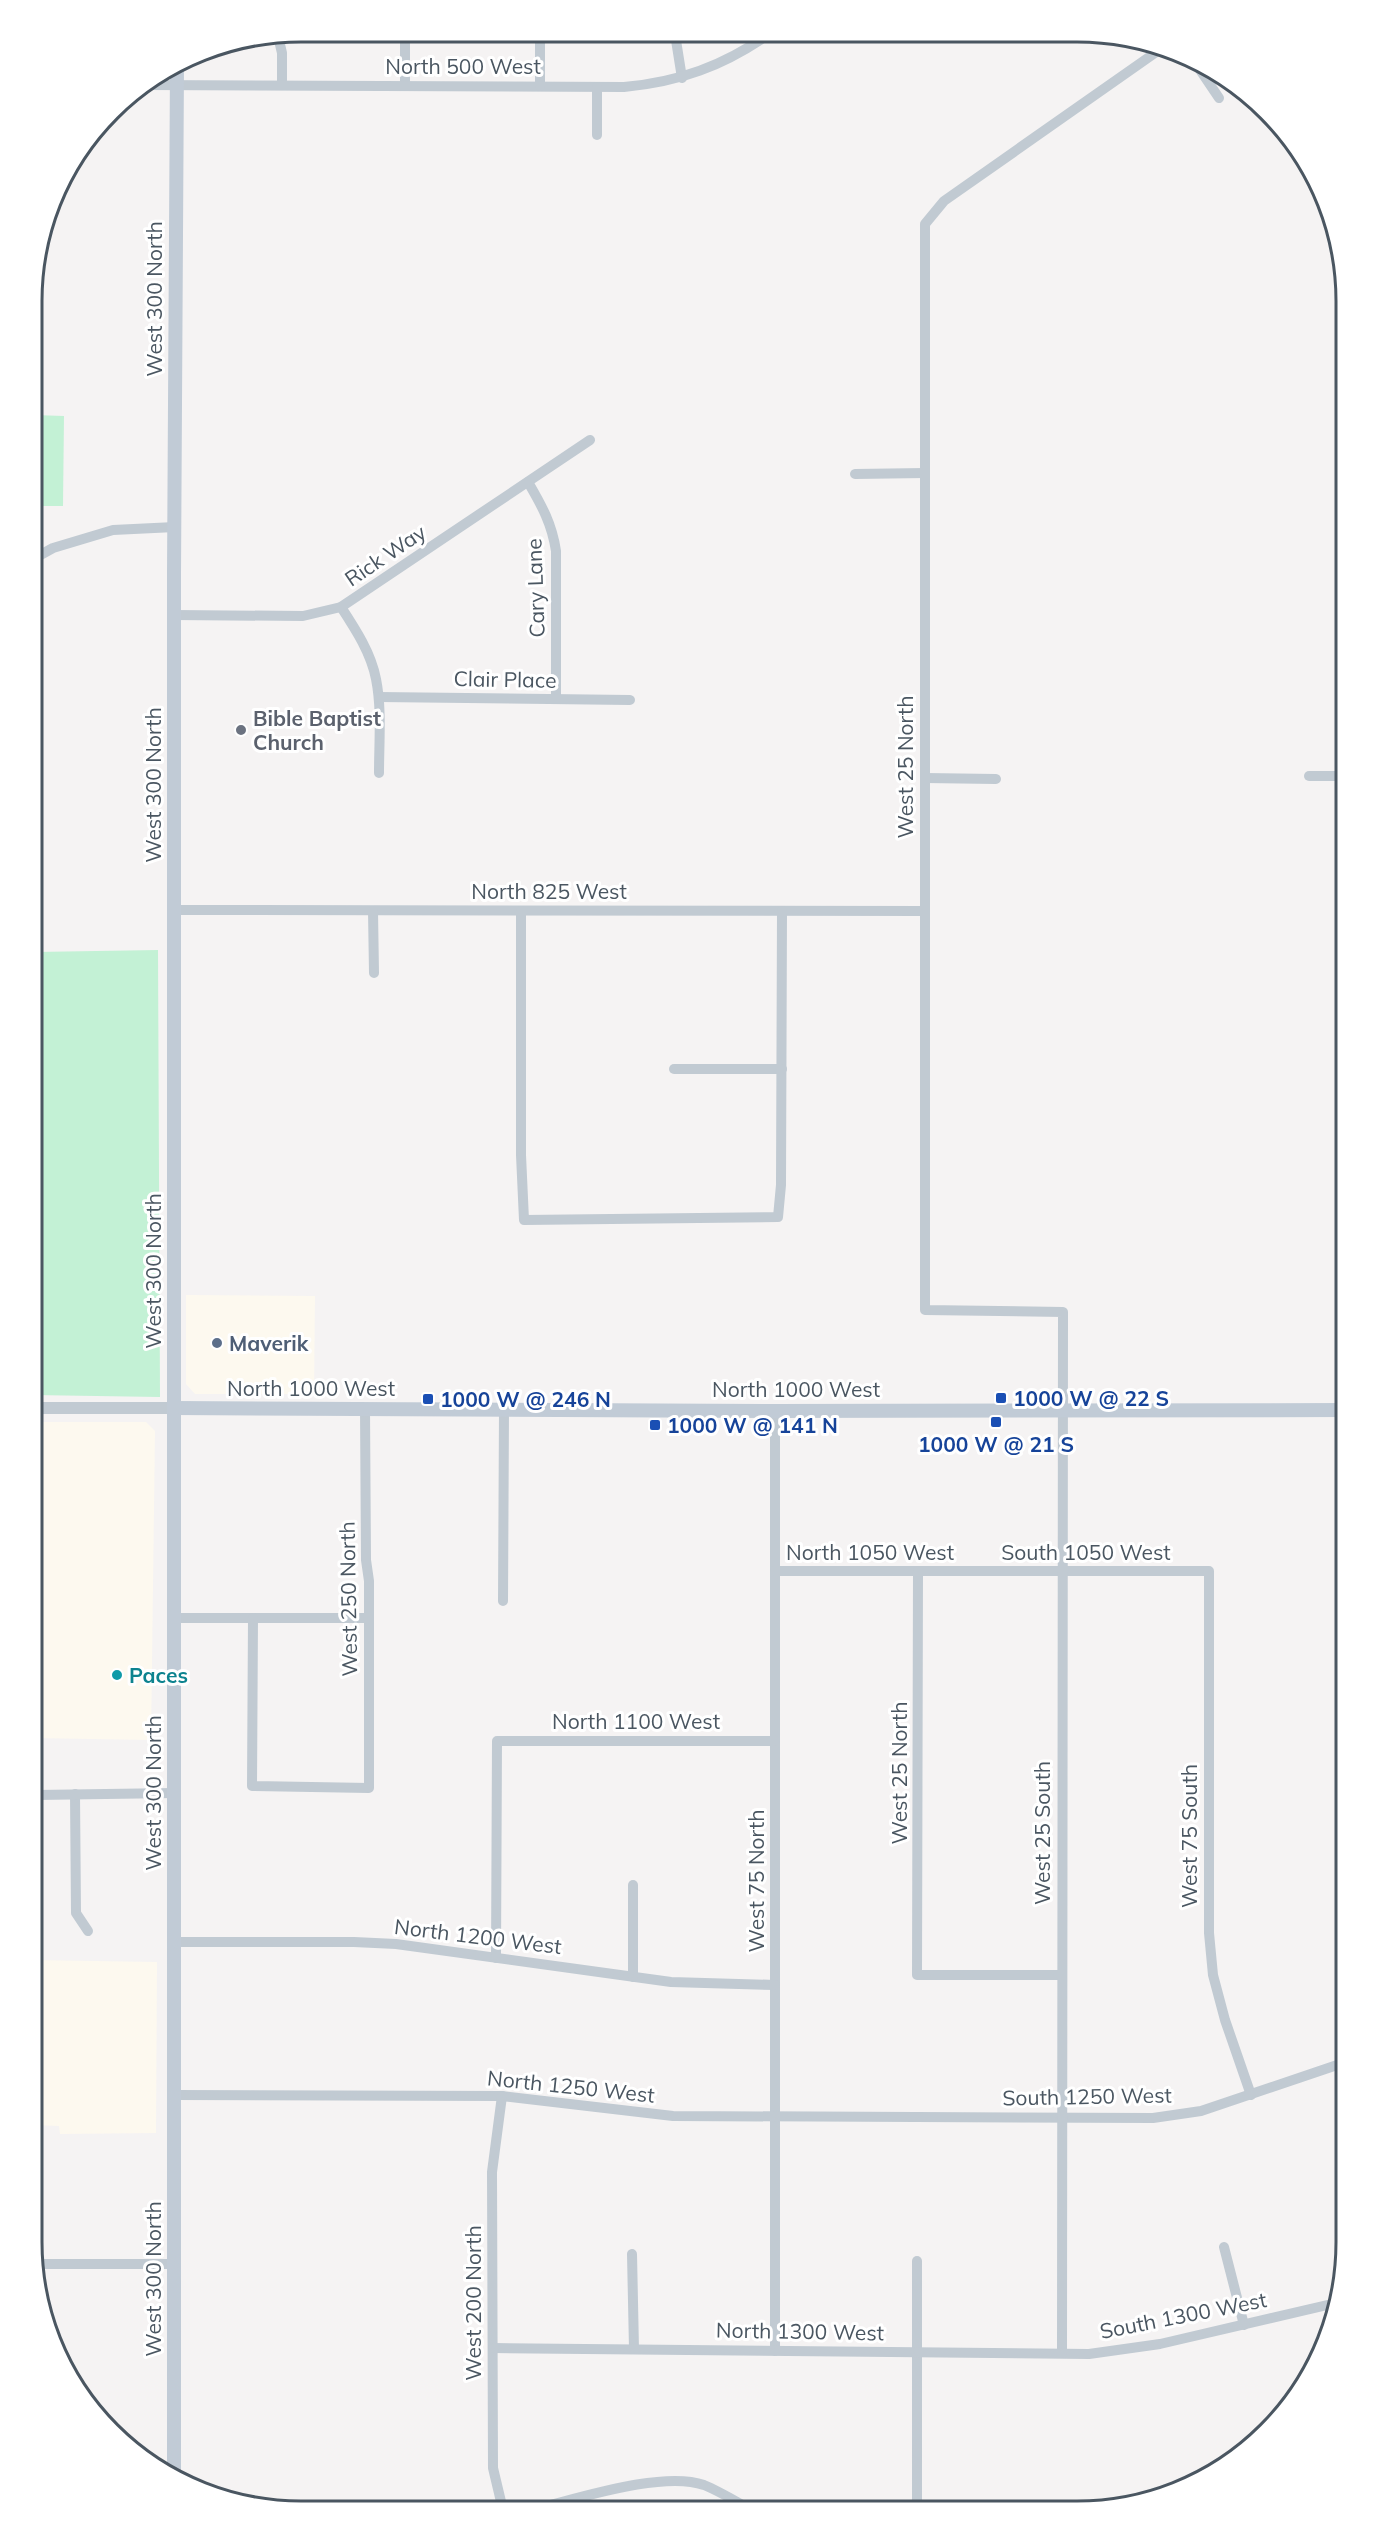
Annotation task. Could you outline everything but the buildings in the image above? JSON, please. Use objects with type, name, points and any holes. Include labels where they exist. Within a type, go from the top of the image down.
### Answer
[{"type":"main road","name":"West 300 North","points":[[174,2468],[174,615],[177,74]]},
{"type":"main road","name":"North 1000 West","points":[[174,1408],[775,1411],[1336,1410]]},
{"type":"street","points":[[405,42],[405,85]]},
{"type":"street","points":[[540,42],[540,86]]},
{"type":"street","points":[[676,42],[682,78]]},
{"type":"street","name":"North 500 West","points":[[159,85],[597,87],[654,84],[682,78],[711,67],[758,42]]},
{"type":"street","points":[[280,43],[282,85]]},
{"type":"street","name":"West 25 North","points":[[1063,1312],[925,1310],[925,224],[944,201],[1153,54]]},
{"type":"street","points":[[1204,75],[1219,98]]},
{"type":"street","points":[[597,87],[597,135]]},
{"type":"street","name":"Rick Way","points":[[174,615],[303,616],[341,608],[590,440]]},
{"type":"street","points":[[855,474],[925,474]]},
{"type":"street","name":"Cary Lane","points":[[528,482],[547,514],[553,531],[556,552],[556,699]]},
{"type":"street","points":[[42,554],[52,548],[113,530],[175,527]]},
{"type":"street","points":[[341,608],[367,652],[376,677],[379,697],[379,773]]},
{"type":"street","name":"Clair Place","points":[[379,697],[630,700]]},
{"type":"street","points":[[1309,776],[1336,776]]},
{"type":"street","points":[[925,778],[996,779]]},
{"type":"street","name":"North 825 West","points":[[174,910],[925,911]]},
{"type":"street","points":[[373,911],[374,973]]},
{"type":"street","points":[[521,911],[521,1155],[524,1220],[778,1217],[781,1185],[783,911]]},
{"type":"street","points":[[674,1069],[782,1069]]},
{"type":"street","name":"West 25 South","points":[[1062,2353],[1061,1410],[1063,1312]]},
{"type":"street","name":"North 1000 West","points":[[42,1408],[174,1408]]},
{"type":"street","name":"West 250 North","points":[[253,1618],[252,1786],[369,1788],[369,1581],[366,1560],[365,1409]]},
{"type":"street","points":[[503,1600],[504,1410]]},
{"type":"street","name":"West 75 North","points":[[775,1411],[775,2351]]},
{"type":"street","name":"North 1050 West","points":[[775,1571],[964,1571]]},
{"type":"street","name":"West 25 North","points":[[918,1571],[917,1975],[1062,1976]]},
{"type":"street","name":"South 1050 West","points":[[964,1571],[1209,1571]]},
{"type":"street","name":"West 75 South","points":[[1209,1571],[1209,1933],[1213,1975],[1225,2020],[1251,2095]]},
{"type":"street","points":[[174,1618],[369,1618]]},
{"type":"street","name":"North 1100 West","points":[[496,1958],[497,1741],[775,1741]]},
{"type":"street","points":[[42,1795],[174,1793]]},
{"type":"street","points":[[75,1794],[76,1912],[88,1931]]},
{"type":"street","points":[[633,1884],[633,1977]]},
{"type":"street","name":"North 1200 West","points":[[174,1942],[396,1944],[633,1977],[699,1984],[775,1985]]},
{"type":"street","name":"South 1250 West","points":[[965,2117],[1153,2118],[1201,2111],[1336,2065]]},
{"type":"street","name":"North 1250 West","points":[[174,2095],[502,2096],[674,2116],[965,2117]]},
{"type":"street","name":"West 200 North","points":[[501,2501],[493,2468],[492,2172],[502,2096]]},
{"type":"street","points":[[1224,2247],[1244,2325]]},
{"type":"street","points":[[632,2254],[634,2349]]},
{"type":"street","points":[[917,2261],[917,2501]]},
{"type":"street","points":[[43,2264],[174,2264]]},
{"type":"street","name":"South 1300 West","points":[[965,2352],[1062,2353],[1126,2350],[1328,2305]]},
{"type":"street","name":"North 1300 West","points":[[493,2348],[965,2352]]},
{"type":"street","points":[[569,2501],[637,2485],[669,2482],[702,2485],[733,2501]]},
{"type":"shaded area","points":[[186,1295],[315,1296],[314,1394],[195,1394],[186,1384]]},
{"type":"shaded area","points":[[42,1422],[146,1422],[155,1431],[151,1740],[42,1738]]},
{"type":"shaded area","points":[[42,1960],[157,1962],[156,2133],[60,2134],[59,2126],[42,2125]]},
{"type":"green space","points":[[42,415],[64,416],[63,506],[42,506]]},
{"type":"green space","points":[[158,950],[160,1397],[42,1395],[42,952]]},
{"type":"place","name":"Bible Baptist Church","points":[[241,730]]},
{"type":"place","name":"Maverik","points":[[217,1343]]},
{"type":"place","name":"1000 W @ 22 S","points":[[1001,1398]]},
{"type":"place","name":"1000 W @ 246 N","points":[[428,1399]]},
{"type":"place","name":"1000 W @ 21 S","points":[[996,1422]]},
{"type":"place","name":"1000 W @ 141 N","points":[[655,1425]]},
{"type":"place","name":"Paces","points":[[117,1675]]}]
